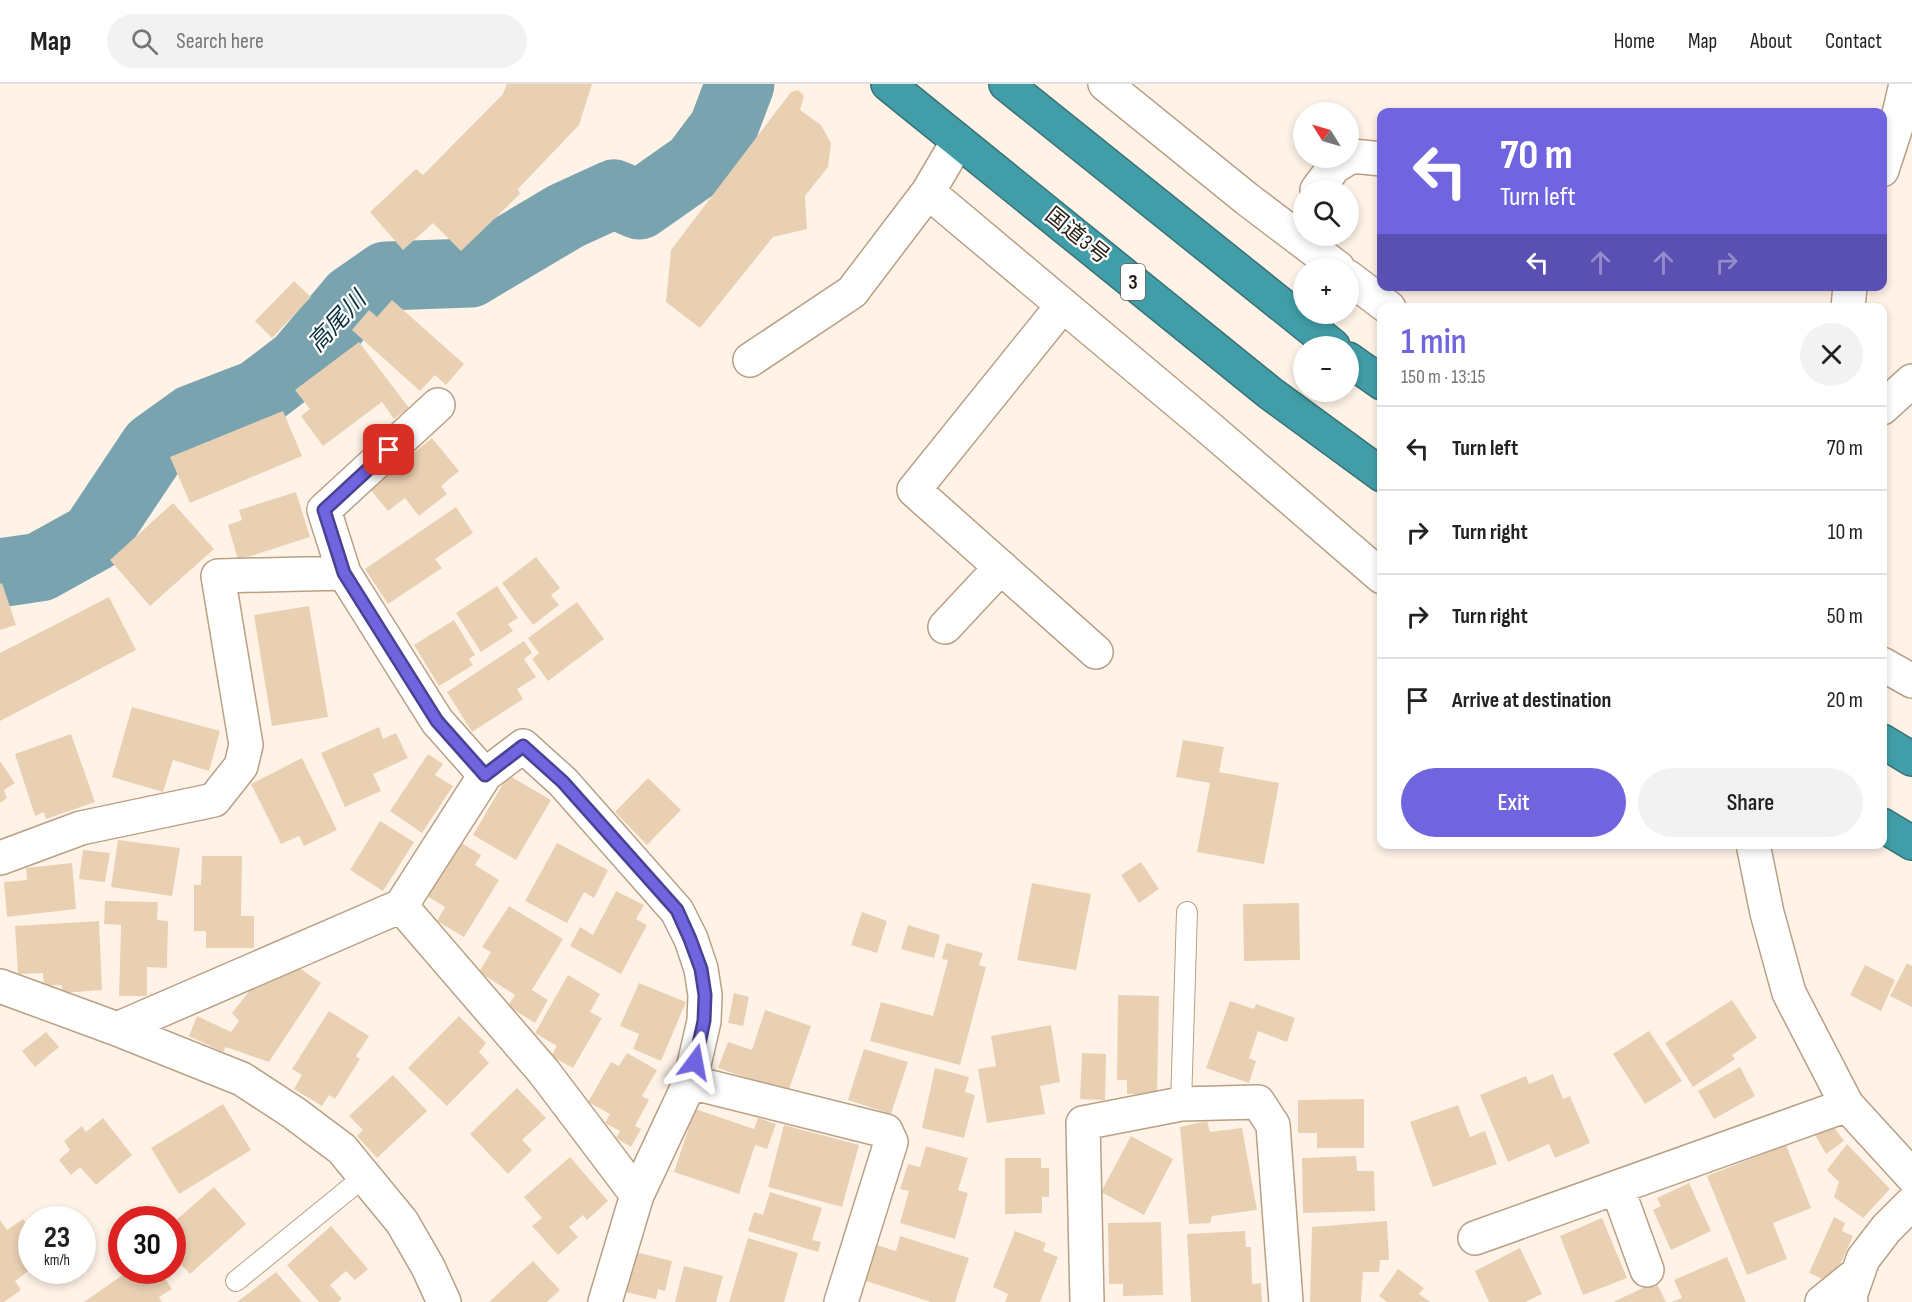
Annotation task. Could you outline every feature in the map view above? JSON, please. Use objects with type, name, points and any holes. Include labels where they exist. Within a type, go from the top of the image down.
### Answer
[{"type":"highway","name":"国道3号","points":[[888,84],[1270,393],[1377,471]]},
{"type":"highway","points":[[1006,84],[1321,336]]},
{"type":"highway","points":[[1359,367],[1377,379]]},
{"type":"highway","points":[[1887,828],[1912,843]]},
{"type":"street","points":[[1105,84],[1293,218]]},
{"type":"street","points":[[1887,155],[1906,84]]},
{"type":"street","points":[[750,360],[852,292],[928,192],[958,141]]},
{"type":"street","points":[[1324,180],[1334,167],[1352,156],[1377,158]]},
{"type":"street","points":[[928,192],[1208,427],[1377,574]]},
{"type":"street","points":[[1319,246],[1329,258]]},
{"type":"street","points":[[1359,285],[1382,303]]},
{"type":"street","points":[[1063,305],[914,490],[1096,652]]},
{"type":"street","points":[[1887,404],[1912,381]]},
{"type":"street","points":[[438,405],[324,510],[344,573],[437,721],[485,775]]},
{"type":"street","points":[[945,627],[1001,567]]},
{"type":"street","points":[[0,858],[81,828],[214,800],[241,765],[246,745],[218,576],[344,573]]},
{"type":"street","points":[[1887,667],[1912,681]]},
{"type":"street","points":[[117,1029],[401,906],[485,775],[523,746],[563,782],[677,910],[701,969],[705,995],[704,1021],[690,1082],[637,1195],[605,1302]]},
{"type":"street","points":[[1754,849],[1767,913],[1789,993],[1847,1105],[1912,1176]]},
{"type":"street","points":[[401,906],[544,1072],[637,1195]]},
{"type":"street","points":[[0,986],[117,1029],[242,1079],[294,1113],[342,1149],[402,1222],[428,1267],[444,1302]]},
{"type":"street","points":[[690,1082],[886,1131],[891,1142],[841,1302]]},
{"type":"street","points":[[1087,1302],[1083,1123],[1181,1104],[1258,1102],[1273,1125],[1286,1302]]},
{"type":"street","points":[[1474,1238],[1847,1105]]},
{"type":"street","points":[[1617,1187],[1647,1270]]},
{"type":"street","points":[[1822,1302],[1855,1287],[1863,1259],[1880,1236],[1912,1203]]},
{"type":"lane","points":[[1181,1104],[1187,912]]},
{"type":"lane","points":[[236,1281],[364,1176]]},
{"type":"building","points":[[507,84],[592,84],[579,125],[518,189],[520,194],[461,251],[433,223],[403,250],[370,212],[416,169],[423,175],[503,94]]},
{"type":"building","points":[[798,90],[804,96],[800,110],[821,125],[831,143],[828,167],[805,196],[807,229],[773,237],[700,328],[666,302],[671,250],[791,92]]},
{"type":"building","points":[[294,281],[311,297],[272,338],[255,321]]},
{"type":"building","points":[[392,300],[464,364],[446,385],[435,375],[420,391],[352,330],[369,310],[377,317]]},
{"type":"building","points":[[359,342],[409,408],[394,419],[382,402],[323,446],[301,416],[310,409],[295,390]]},
{"type":"building","points":[[283,411],[302,456],[190,503],[170,457]]},
{"type":"building","points":[[432,438],[459,471],[441,486],[447,494],[419,516],[405,498],[388,511],[370,489]]},
{"type":"building","points":[[296,492],[310,537],[238,560],[228,525],[242,520],[239,510]]},
{"type":"building","points":[[173,503],[214,549],[150,606],[110,560]]},
{"type":"building","points":[[456,507],[473,533],[435,559],[442,568],[388,604],[365,569]]},
{"type":"building","points":[[536,557],[560,588],[551,595],[559,605],[533,625],[502,583]]},
{"type":"building","points":[[2,583],[16,625],[0,630],[0,584]]},
{"type":"building","points":[[497,586],[518,618],[508,624],[513,631],[481,652],[456,613]]},
{"type":"building","points":[[109,597],[136,650],[0,721],[0,653]]},
{"type":"building","points":[[577,602],[604,639],[548,681],[532,659],[539,653],[528,638]]},
{"type":"building","points":[[309,606],[328,717],[272,726],[254,615]]},
{"type":"building","points":[[454,620],[475,655],[469,659],[473,665],[439,686],[414,645]]},
{"type":"building","points":[[524,641],[532,653],[524,659],[536,677],[517,689],[523,699],[472,732],[447,692]]},
{"type":"building","points":[[132,707],[220,731],[209,771],[173,760],[163,792],[112,777]]},
{"type":"building","points":[[379,727],[383,739],[396,733],[408,758],[373,774],[381,791],[345,807],[321,753]]},
{"type":"building","points":[[71,734],[95,802],[46,819],[44,812],[35,816],[15,754]]},
{"type":"building","points":[[1183,740],[1224,747],[1219,772],[1279,783],[1264,864],[1197,852],[1210,783],[1176,777]]},
{"type":"building","points":[[428,754],[443,764],[435,775],[453,786],[422,833],[390,811]]},
{"type":"building","points":[[302,758],[337,830],[304,846],[299,836],[281,844],[251,784]]},
{"type":"building","points":[[0,761],[15,783],[4,790],[7,798],[0,803]]},
{"type":"building","points":[[508,775],[551,800],[516,860],[473,835]]},
{"type":"building","points":[[648,778],[681,810],[647,845],[615,812]]},
{"type":"building","points":[[380,821],[414,842],[383,891],[350,870]]},
{"type":"building","points":[[118,840],[180,848],[172,896],[111,887]]},
{"type":"building","points":[[460,842],[481,855],[475,865],[499,880],[464,937],[437,921],[445,907],[427,896]]},
{"type":"building","points":[[557,843],[608,870],[594,898],[584,892],[567,923],[525,901]]},
{"type":"building","points":[[83,850],[110,853],[105,882],[79,879]]},
{"type":"building","points":[[202,856],[242,856],[241,916],[254,916],[254,948],[206,948],[206,931],[194,931],[194,885],[201,885]]},
{"type":"building","points":[[1141,862],[1159,889],[1139,903],[1121,875]]},
{"type":"building","points":[[72,863],[76,909],[7,917],[4,882],[27,880],[26,868]]},
{"type":"building","points":[[1032,883],[1091,894],[1076,970],[1017,960]]},
{"type":"building","points":[[616,891],[644,905],[636,919],[647,925],[621,974],[570,946],[580,927],[593,935]]},
{"type":"building","points":[[105,901],[158,902],[157,920],[168,921],[167,968],[147,967],[147,996],[119,996],[121,925],[104,924]]},
{"type":"building","points":[[1299,903],[1300,960],[1244,961],[1243,904]]},
{"type":"building","points":[[509,906],[563,939],[532,990],[548,1000],[535,1023],[508,1006],[515,995],[479,972],[491,952],[482,947]]},
{"type":"building","points":[[862,912],[887,921],[877,953],[851,945]]},
{"type":"building","points":[[99,921],[102,990],[62,993],[62,985],[44,986],[43,973],[18,974],[15,926]]},
{"type":"building","points":[[908,925],[940,935],[934,958],[901,949]]},
{"type":"building","points":[[946,943],[983,953],[979,965],[986,967],[960,1065],[870,1041],[881,1002],[933,1016],[948,960],[942,959]]},
{"type":"building","points":[[1907,963],[1912,966],[1912,1007],[1890,996]]},
{"type":"building","points":[[1865,965],[1895,980],[1881,1011],[1850,995]]},
{"type":"building","points":[[298,967],[321,983],[269,1062],[226,1047],[223,1052],[189,1036],[197,1016],[231,1032],[239,1021],[232,1013],[255,984]]},
{"type":"building","points":[[568,975],[600,994],[590,1012],[602,1018],[573,1068],[551,1056],[557,1046],[535,1033]]},
{"type":"building","points":[[639,983],[686,1002],[661,1061],[633,1049],[639,1034],[620,1026]]},
{"type":"building","points":[[734,993],[749,997],[743,1026],[728,1023]]},
{"type":"building","points":[[1118,995],[1159,996],[1157,1094],[1127,1094],[1127,1080],[1117,1080]]},
{"type":"building","points":[[1732,1000],[1757,1038],[1732,1055],[1735,1059],[1693,1087],[1665,1043]]},
{"type":"building","points":[[1230,1001],[1254,1009],[1256,1004],[1295,1018],[1287,1042],[1258,1031],[1249,1058],[1256,1061],[1249,1083],[1206,1068]]},
{"type":"building","points":[[765,1010],[811,1026],[788,1092],[718,1068],[728,1042],[752,1050]]},
{"type":"building","points":[[329,1011],[369,1036],[356,1056],[360,1059],[335,1099],[329,1095],[322,1106],[294,1089],[302,1075],[292,1069]]},
{"type":"building","points":[[459,1016],[486,1043],[479,1052],[489,1063],[447,1106],[408,1068]]},
{"type":"building","points":[[1051,1025],[1060,1082],[1040,1086],[1045,1114],[987,1123],[978,1069],[996,1066],[991,1036]]},
{"type":"building","points":[[1649,1031],[1682,1081],[1645,1104],[1613,1054]]},
{"type":"building","points":[[46,1032],[59,1047],[35,1067],[22,1051]]},
{"type":"building","points":[[864,1049],[908,1062],[891,1114],[848,1100]]},
{"type":"building","points":[[627,1053],[657,1070],[642,1096],[649,1100],[635,1126],[641,1129],[631,1147],[616,1138],[620,1131],[605,1123],[610,1114],[588,1102],[611,1062],[619,1066]]},
{"type":"building","points":[[1082,1053],[1106,1054],[1105,1100],[1080,1099]]},
{"type":"building","points":[[1740,1067],[1755,1096],[1714,1119],[1698,1091]]},
{"type":"building","points":[[935,1068],[969,1077],[965,1092],[975,1095],[964,1138],[922,1128]]},
{"type":"building","points":[[1553,1074],[1563,1099],[1570,1096],[1590,1143],[1555,1158],[1549,1144],[1508,1162],[1480,1095],[1526,1076],[1529,1084]]},
{"type":"building","points":[[393,1075],[427,1111],[377,1158],[357,1136],[363,1130],[349,1116]]},
{"type":"building","points":[[517,1088],[546,1118],[522,1140],[532,1150],[508,1174],[470,1134]]},
{"type":"building","points":[[1364,1099],[1364,1148],[1317,1148],[1317,1133],[1298,1133],[1298,1100]]},
{"type":"building","points":[[223,1104],[251,1150],[179,1194],[151,1148]]},
{"type":"building","points":[[1458,1105],[1470,1137],[1485,1131],[1497,1164],[1433,1187],[1410,1122]]},
{"type":"building","points":[[695,1109],[754,1129],[758,1118],[776,1124],[767,1149],[755,1145],[739,1194],[674,1172]]},
{"type":"building","points":[[103,1118],[132,1155],[96,1185],[80,1167],[71,1175],[59,1160],[70,1150],[64,1141],[82,1126],[86,1132]]},
{"type":"building","points":[[1207,1121],[1210,1132],[1242,1128],[1257,1210],[1212,1216],[1210,1223],[1189,1224],[1180,1127]]},
{"type":"building","points":[[1830,1121],[1844,1141],[1826,1154],[1814,1133]]},
{"type":"building","points":[[784,1125],[859,1145],[842,1207],[768,1187]]},
{"type":"building","points":[[1131,1136],[1173,1159],[1144,1215],[1101,1192]]},
{"type":"building","points":[[1847,1144],[1890,1189],[1863,1218],[1834,1197],[1839,1182],[1827,1170]]},
{"type":"building","points":[[1786,1145],[1811,1208],[1773,1223],[1787,1259],[1747,1275],[1707,1176]]},
{"type":"building","points":[[926,1146],[968,1158],[958,1190],[968,1193],[955,1239],[900,1223],[909,1191],[900,1189],[908,1164],[920,1167]]},
{"type":"building","points":[[1356,1156],[1357,1171],[1374,1171],[1375,1211],[1303,1213],[1302,1158]]},
{"type":"building","points":[[570,1157],[608,1201],[587,1220],[583,1215],[569,1227],[578,1237],[558,1255],[532,1226],[542,1218],[524,1197]]},
{"type":"building","points":[[1005,1158],[1041,1158],[1041,1168],[1049,1168],[1049,1197],[1042,1197],[1042,1213],[1005,1214]]},
{"type":"building","points":[[1689,1183],[1711,1231],[1671,1250],[1653,1210],[1661,1206],[1657,1198]]},
{"type":"building","points":[[214,1187],[246,1224],[190,1274],[186,1270],[186,1211]]},
{"type":"building","points":[[770,1192],[822,1208],[812,1240],[821,1242],[818,1252],[748,1231],[754,1212],[763,1215]]},
{"type":"building","points":[[1834,1217],[1845,1223],[1842,1231],[1853,1236],[1832,1283],[1809,1273]]},
{"type":"building","points":[[1602,1218],[1627,1278],[1583,1295],[1560,1236]]},
{"type":"building","points":[[0,1220],[7,1230],[18,1222],[18,1279],[15,1281],[21,1290],[4,1302],[0,1302]]},
{"type":"building","points":[[1387,1221],[1389,1260],[1380,1260],[1379,1272],[1363,1272],[1361,1302],[1310,1302],[1312,1227]]},
{"type":"building","points":[[1161,1222],[1163,1295],[1123,1296],[1123,1284],[1109,1284],[1108,1223]]},
{"type":"building","points":[[331,1226],[368,1269],[355,1280],[346,1271],[330,1285],[342,1299],[338,1302],[319,1302],[287,1265]]},
{"type":"building","points":[[1015,1231],[1046,1243],[1043,1251],[1058,1257],[1040,1302],[1005,1302],[1008,1294],[993,1287]]},
{"type":"building","points":[[1245,1231],[1246,1247],[1251,1247],[1252,1284],[1261,1283],[1262,1302],[1191,1302],[1187,1234]]},
{"type":"building","points":[[900,1236],[969,1258],[955,1302],[931,1302],[866,1281],[877,1245],[896,1251]]},
{"type":"building","points":[[748,1238],[798,1253],[784,1302],[729,1302]]},
{"type":"building","points":[[1520,1248],[1542,1294],[1525,1302],[1489,1302],[1475,1271]]},
{"type":"building","points":[[635,1252],[672,1261],[665,1291],[658,1289],[656,1299],[625,1292]]},
{"type":"building","points":[[1727,1257],[1746,1302],[1672,1302],[1682,1298],[1674,1280]]},
{"type":"building","points":[[533,1261],[560,1290],[547,1302],[489,1302]]},
{"type":"building","points":[[684,1266],[723,1276],[716,1302],[675,1302]]},
{"type":"building","points":[[1398,1269],[1424,1288],[1419,1294],[1430,1302],[1387,1302],[1379,1296]]},
{"type":"building","points":[[276,1272],[302,1302],[237,1302]]},
{"type":"building","points":[[1656,1282],[1666,1302],[1613,1302]]},
{"type":"building","points":[[110,1284],[169,1284],[172,1289],[159,1297],[162,1302],[84,1302]]},
{"type":"waterway","name":"高尾川","points":[[0,573],[40,567],[94,537],[154,447],[193,419],[258,394],[300,362],[353,299],[386,276],[470,273],[566,216],[614,194],[639,205],[696,165],[723,129],[740,84]]},
{"type":"route","points":[[389,450],[324,510],[344,573],[437,721],[485,775],[523,746],[563,782],[677,910],[701,969],[705,995],[704,1021],[695,1062]]}]
